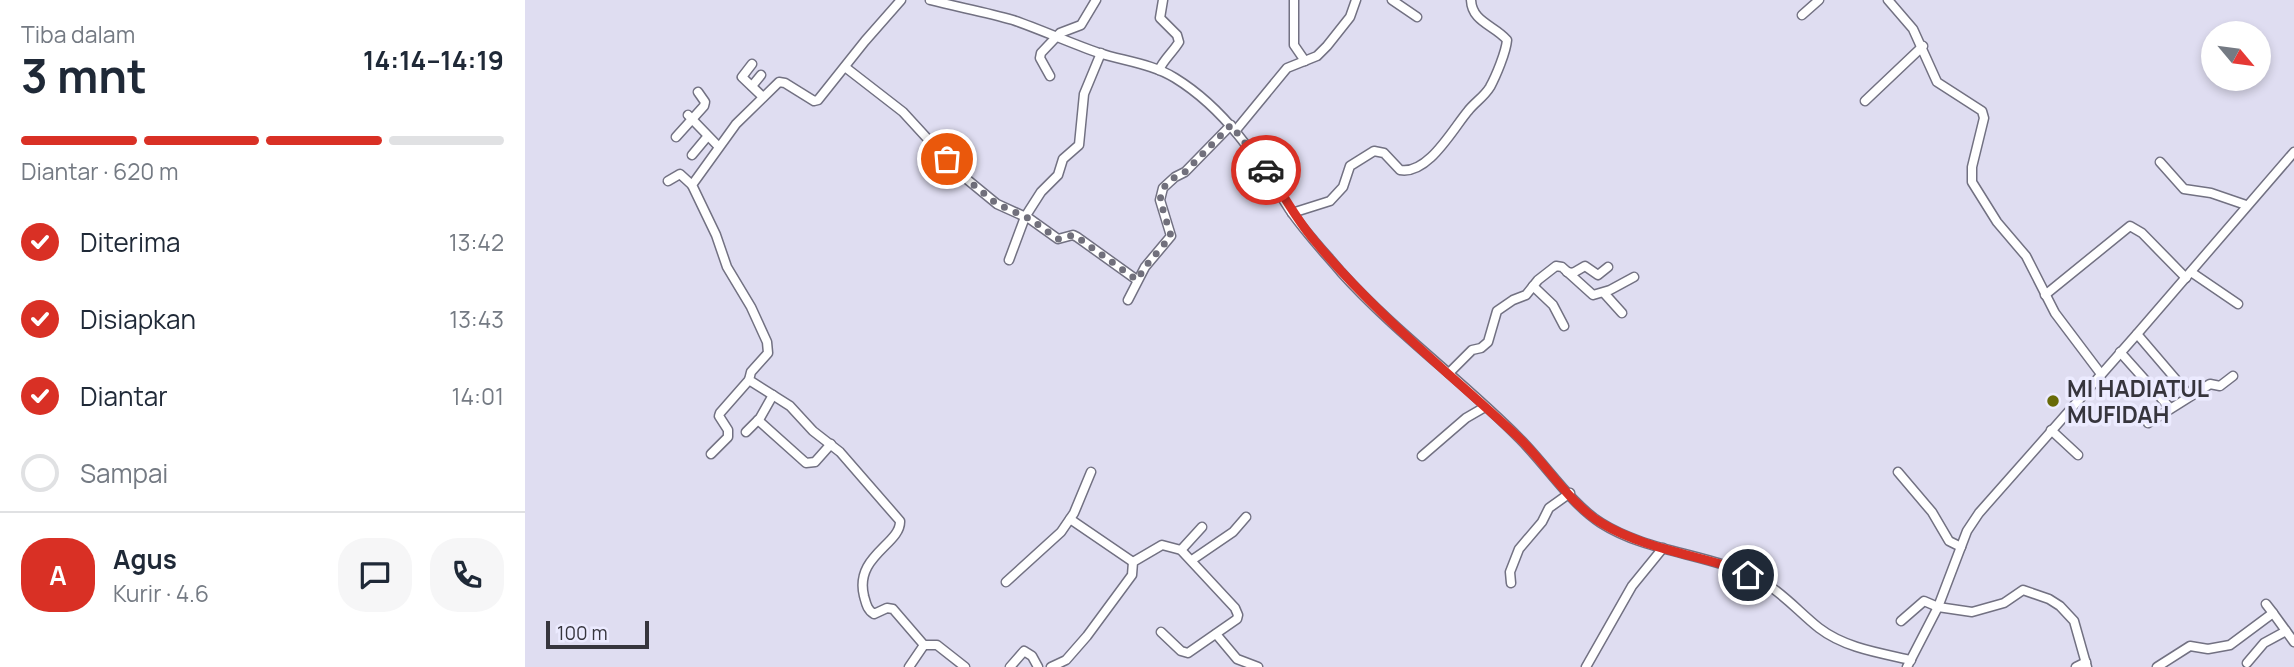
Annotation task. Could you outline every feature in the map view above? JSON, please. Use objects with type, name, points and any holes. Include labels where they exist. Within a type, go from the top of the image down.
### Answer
[{"type":"street","points":[[692,185],[718,146],[747,111],[779,82],[816,101],[901,0]]},
{"type":"street","points":[[930,0],[1013,20],[1101,53],[1159,70],[1202,97],[1233,127],[1272,178],[1292,212],[1343,274],[1379,312],[1519,438],[1601,523],[1663,548],[1734,568],[1763,582],[1787,598],[1821,629],[1837,639],[1909,664],[1938,607],[1961,547],[1979,513],[2294,152]]},
{"type":"street","points":[[1050,76],[1040,55],[1060,33],[1081,25],[1096,0]]},
{"type":"street","points":[[1159,70],[1179,42],[1177,35],[1160,18],[1163,0]]},
{"type":"street","points":[[1294,0],[1294,45],[1305,61]]},
{"type":"street","points":[[1128,300],[1145,267],[1171,236],[1160,200],[1163,188],[1185,172],[1233,127],[1287,68],[1317,56],[1350,17],[1356,0]]},
{"type":"street","points":[[1392,0],[1417,17]]},
{"type":"street","points":[[1292,212],[1330,201],[1343,187],[1350,166],[1374,151],[1384,153],[1400,170],[1412,170],[1436,152],[1481,98],[1495,76],[1507,40],[1473,13],[1471,0]]},
{"type":"street","points":[[1802,15],[1819,0]]},
{"type":"street","points":[[1888,0],[1905,18],[1923,46],[1937,82],[1983,113],[1971,179],[1993,216],[2026,256],[2045,295],[2069,332],[2101,374]]},
{"type":"street","points":[[1865,101],[1923,46]]},
{"type":"street","points":[[1009,260],[1025,217],[1041,192],[1058,174],[1063,159],[1079,145],[1084,94],[1101,53]]},
{"type":"street","points":[[752,64],[742,75],[763,97]]},
{"type":"street","points":[[845,67],[903,112],[958,172],[997,204],[1025,217],[1058,239],[1073,235],[1077,237],[1137,280]]},
{"type":"street","points":[[752,86],[761,75]]},
{"type":"street","points":[[676,136],[704,106],[698,92]]},
{"type":"street","points":[[690,118],[718,146]]},
{"type":"street","points":[[692,155],[707,137]]},
{"type":"street","points":[[2160,162],[2184,189],[2211,193],[2246,205]]},
{"type":"street","points":[[669,181],[680,174],[692,185],[716,235],[727,267],[751,307],[767,342],[768,353],[720,414],[729,437],[711,454]]},
{"type":"street","points":[[2045,295],[2130,226],[2142,233],[2188,275],[2238,304]]},
{"type":"street","points":[[1449,373],[1472,350],[1485,345],[1497,311],[1523,297],[1556,266],[1562,267],[1593,295],[1604,293],[1633,277]]},
{"type":"street","points":[[1567,272],[1573,273],[1585,266],[1598,275],[1608,267]]},
{"type":"street","points":[[1533,286],[1553,305],[1564,326]]},
{"type":"street","points":[[1604,293],[1622,313]]},
{"type":"street","points":[[2137,334],[2190,396]]},
{"type":"street","points":[[2120,352],[2169,408]]},
{"type":"street","points":[[2148,423],[2210,384],[2220,386],[2233,376]]},
{"type":"street","points":[[749,380],[790,406],[813,431],[831,444],[900,523],[863,575],[863,591],[869,611],[874,614],[887,608],[893,609],[924,645],[937,645],[965,667]]},
{"type":"street","points":[[746,432],[758,420],[773,395]]},
{"type":"street","points":[[1422,456],[1466,418],[1485,407]]},
{"type":"street","points":[[758,420],[806,463],[815,462],[831,444]]},
{"type":"street","points":[[2051,430],[2078,455]]},
{"type":"street","points":[[1006,582],[1061,532],[1070,519],[1091,472]]},
{"type":"street","points":[[1898,472],[1932,512],[1949,541],[1961,547]]},
{"type":"street","points":[[1511,583],[1510,572],[1519,549],[1542,522],[1549,508],[1570,493]]},
{"type":"street","points":[[1192,560],[1233,532],[1246,517]]},
{"type":"street","points":[[1070,519],[1133,562]]},
{"type":"street","points":[[1181,550],[1202,527]]},
{"type":"street","points":[[1133,562],[1159,546],[1181,550],[1235,608],[1238,615],[1237,619],[1188,653],[1181,652],[1161,632]]},
{"type":"street","points":[[1586,667],[1632,586],[1663,548]]},
{"type":"street","points":[[1051,667],[1066,660],[1081,644],[1132,575],[1133,562]]},
{"type":"street","points":[[1901,621],[1921,602],[1927,601],[1938,607],[1979,611],[2007,601],[2023,590],[2049,599],[2074,621],[2086,664],[2076,667]]},
{"type":"street","points":[[2266,604],[2294,642]]},
{"type":"street","points":[[2157,667],[2190,646],[2208,649],[2230,645],[2273,613]]},
{"type":"street","points":[[2247,663],[2264,643],[2286,631]]},
{"type":"street","points":[[1216,634],[1237,659],[1258,667]]},
{"type":"street","points":[[909,667],[924,645]]},
{"type":"street","points":[[1010,667],[1024,650],[1032,656],[1038,667]]},
{"type":"way so far","points":[[947,159],[958,172],[997,204],[1030,219],[1058,239],[1073,235],[1077,237],[1137,280],[1171,236],[1160,200],[1163,188],[1185,172],[1231,125],[1266,170]]},
{"type":"place","name":"MI HADIATUL MUFIDAH","points":[[2053,401]]},
{"type":"route","points":[[1266,170],[1292,212],[1343,274],[1379,312],[1519,438],[1587,512],[1601,523],[1626,535],[1663,548],[1695,555],[1748,575]]}]
